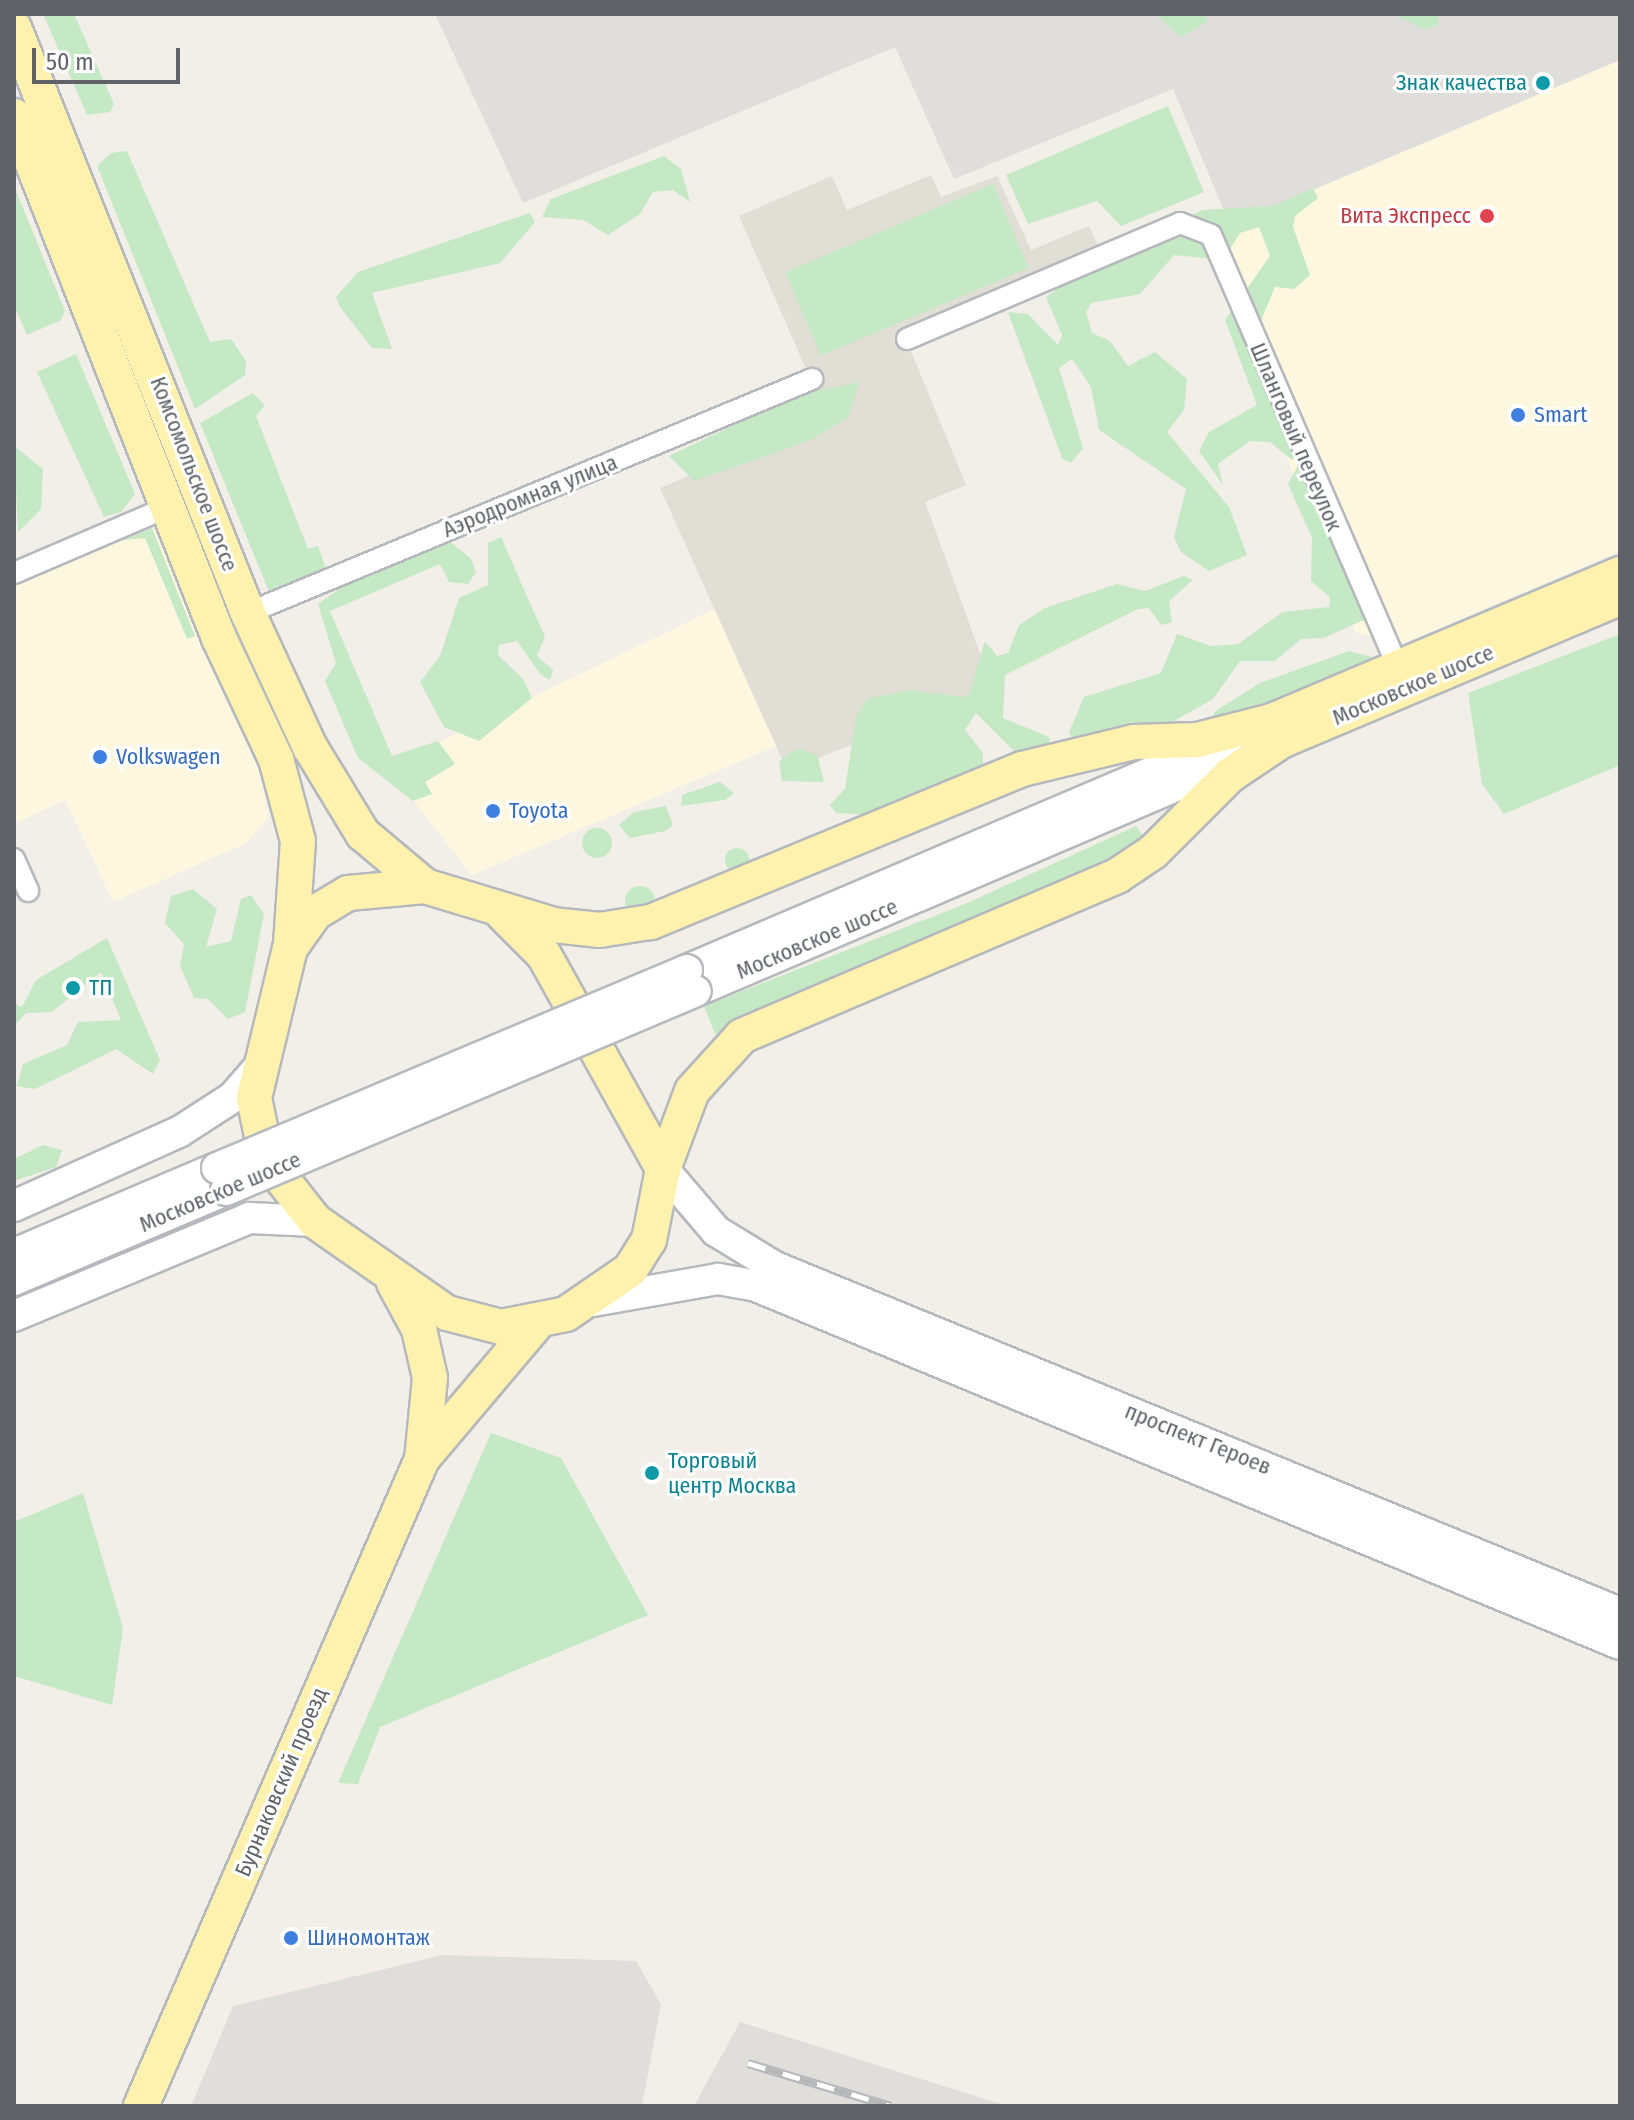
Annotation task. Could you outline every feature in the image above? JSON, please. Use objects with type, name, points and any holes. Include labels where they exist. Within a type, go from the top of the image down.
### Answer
[{"type":"main road","name":"Комсомольское шоссе","points":[[14,28],[248,613],[338,800],[376,849],[425,886]]},
{"type":"main road","name":"Комсомольское шоссе","points":[[14,116],[168,507],[295,816],[299,882],[290,948]]},
{"type":"main road","name":"Московское шоссе","points":[[1276,731],[1398,668],[1620,574]]},
{"type":"main road","name":"Московское шоссе","points":[[14,1254],[222,1179],[1276,731],[1620,598]]},
{"type":"main road","points":[[1276,731],[1153,852],[1117,876],[742,1036],[692,1091],[663,1169],[649,1240],[630,1270],[591,1301],[536,1324],[473,1322],[392,1280],[315,1221],[267,1160],[254,1098],[290,948],[315,913],[348,893],[425,886],[496,909],[600,930],[650,922],[1022,769],[1134,742],[1197,740],[1276,731]]},
{"type":"main road","points":[[496,909],[544,955],[663,1169]]},
{"type":"main road","points":[[14,1206],[179,1132],[233,1097],[259,1067]]},
{"type":"main road","name":"проспект Героев","points":[[663,1169],[716,1231],[775,1267],[1620,1613]]},
{"type":"main road","name":"Московское шоссе","points":[[14,1280],[222,1179]]},
{"type":"main road","points":[[14,1316],[249,1218],[315,1221]]},
{"type":"main road","name":"проспект Героев","points":[[591,1301],[718,1279],[798,1304],[1620,1644]]},
{"type":"main road","points":[[392,1280],[419,1329],[430,1378],[422,1459]]},
{"type":"main road","points":[[422,1459],[536,1324]]},
{"type":"main road","name":"Бурнаковский проезд","points":[[141,2106],[422,1459]]},
{"type":"street","name":"Шланговый переулок","points":[[907,339],[1180,223],[1211,235],[1398,668]]},
{"type":"street","name":"Аэродромная улица","points":[[248,613],[812,379]]},
{"type":"street","points":[[14,573],[168,507]]},
{"type":"street","points":[[14,859],[28,891]]},
{"type":"shaded area","points":[[435,14],[1620,14],[1620,60],[1230,225],[1173,89],[954,179],[895,47],[523,203]]},
{"type":"shaded area","points":[[1620,60],[1620,551],[1404,643],[1356,633],[1216,278],[1230,225]]},
{"type":"shaded area","points":[[931,175],[941,197],[997,176],[1031,250],[1089,226],[1099,248],[902,329],[966,485],[925,502],[982,658],[972,698],[787,770],[660,488],[827,417],[739,216],[832,176],[847,210]]},
{"type":"shaded area","points":[[158,529],[261,776],[268,818],[246,843],[113,902],[65,800],[14,824],[14,579]]},
{"type":"shaded area","points":[[715,609],[776,746],[472,875],[387,767]]},
{"type":"shaded area","points":[[442,1955],[636,1961],[661,2004],[642,2106],[191,2106],[233,2006]]},
{"type":"shaded area","points":[[740,2022],[1007,2106],[694,2106]]},
{"type":"green space","points":[[43,14],[74,14],[114,104],[110,112],[87,115]]},
{"type":"green space","points":[[1155,14],[1205,14],[1208,21],[1181,37]]},
{"type":"green space","points":[[1394,14],[1438,14],[1439,24],[1425,30]]},
{"type":"green space","points":[[1168,106],[1204,192],[1121,226],[1097,201],[1028,224],[1006,175]]},
{"type":"green space","points":[[127,151],[210,342],[231,339],[246,361],[245,375],[195,409],[97,166],[111,153]]},
{"type":"green space","points":[[664,156],[681,169],[690,202],[673,190],[653,192],[640,214],[608,235],[583,220],[542,217],[551,199]]},
{"type":"green space","points":[[993,184],[1029,268],[821,356],[785,272]]},
{"type":"green space","points":[[14,186],[65,311],[61,320],[27,335],[14,305]]},
{"type":"green space","points":[[1313,188],[1318,198],[1295,216],[1293,227],[1310,275],[1294,289],[1275,287],[1258,328],[1300,453],[1292,460],[1270,442],[1250,441],[1218,464],[1223,485],[1199,451],[1209,432],[1257,405],[1225,320],[1270,256],[1259,227],[1240,233],[1223,260],[1174,255],[1140,294],[1091,303],[1086,312],[1092,333],[1110,341],[1128,366],[1155,352],[1187,379],[1184,410],[1167,432],[1229,507],[1247,555],[1209,571],[1181,552],[1174,537],[1186,489],[1099,430],[1091,387],[1072,359],[1059,368],[1083,448],[1071,463],[1062,458],[1008,312],[1028,314],[1058,345],[1062,335],[1046,297],[1077,274],[1202,210],[1273,206]]},
{"type":"green space","points":[[530,213],[535,222],[500,263],[372,293],[392,349],[372,348],[340,307],[336,297],[358,272]]},
{"type":"green space","points":[[76,354],[135,494],[121,512],[104,517],[37,372]]},
{"type":"green space","points":[[859,382],[849,417],[811,440],[694,481],[669,456],[797,395]]},
{"type":"green space","points":[[253,393],[265,405],[256,416],[308,549],[318,546],[327,572],[270,594],[200,423]]},
{"type":"green space","points":[[14,446],[43,469],[41,509],[18,532]]},
{"type":"green space","points":[[1300,462],[1318,464],[1357,541],[1379,613],[1324,638],[1301,639],[1275,661],[1240,661],[1213,699],[1161,728],[1073,740],[1069,732],[1084,697],[1161,673],[1177,634],[1211,646],[1238,644],[1283,612],[1329,607],[1330,597],[1311,581],[1312,538],[1288,484]]},
{"type":"green space","points":[[152,528],[195,636],[187,639],[145,538],[123,540]]},
{"type":"green space","points":[[501,537],[545,637],[537,656],[553,670],[550,680],[541,675],[517,641],[499,645],[498,655],[523,679],[532,698],[479,741],[444,727],[420,682],[440,656],[459,598],[488,585],[488,543]]},
{"type":"green space","points":[[448,540],[471,559],[476,572],[468,584],[449,582],[440,564],[330,611],[392,756],[438,741],[455,764],[425,782],[432,794],[413,801],[358,758],[325,681],[336,663],[318,604],[364,571]]},
{"type":"green space","points":[[1184,576],[1193,580],[1169,601],[1172,622],[1161,625],[1149,608],[1138,609],[1005,675],[1003,718],[1049,737],[1050,747],[1018,755],[976,713],[965,730],[983,753],[983,773],[870,815],[836,813],[830,805],[845,789],[856,717],[867,699],[908,690],[968,697],[985,641],[997,656],[1008,653],[1019,625],[1045,608],[1117,584],[1145,591]]},
{"type":"green space","points":[[1620,634],[1620,765],[1504,814],[1482,784],[1468,693]]},
{"type":"green space","points":[[1349,651],[1375,658],[1346,679],[1213,724],[1214,712],[1260,683]]},
{"type":"green space","points":[[798,748],[817,755],[824,782],[782,781],[779,761]]},
{"type":"green space","points":[[720,782],[734,793],[725,800],[681,806],[682,795]]},
{"type":"green space","points":[[666,806],[673,825],[665,831],[630,838],[619,825],[634,812]]},
{"type":"green space","points":[[1136,826],[1147,842],[1085,879],[715,1034],[704,1006],[965,904]]},
{"type":"green space","points":[[597,828],[608,832],[612,843],[608,854],[597,858],[586,854],[582,843],[586,832]]},
{"type":"green space","points":[[737,848],[746,851],[749,860],[746,869],[737,872],[728,869],[725,860],[728,851]]},
{"type":"green space","points":[[640,886],[650,891],[655,901],[650,911],[640,916],[630,911],[625,901],[630,891]]},
{"type":"green space","points":[[193,889],[217,909],[206,947],[231,941],[241,899],[251,895],[264,914],[245,1012],[228,1019],[208,999],[194,998],[180,966],[184,944],[165,923],[171,896]]},
{"type":"green space","points":[[107,938],[160,1060],[153,1074],[116,1049],[35,1089],[17,1086],[23,1064],[67,1045],[78,1022],[121,1020],[101,972],[52,1012],[26,1013],[14,1026],[14,1003],[22,1007],[36,980]]},
{"type":"green space","points":[[43,1145],[62,1150],[56,1167],[14,1181],[14,1159]]},
{"type":"green space","points":[[491,1433],[561,1458],[648,1615],[380,1727],[358,1784],[338,1783]]},
{"type":"green space","points":[[83,1493],[123,1628],[112,1705],[14,1676],[14,1522]]},
{"type":"railway","points":[[748,2063],[891,2106]]},
{"type":"place","name":"Знак качества","points":[[1543,83]]},
{"type":"place","name":"Вита Экспресс","points":[[1487,216]]},
{"type":"place","name":"Smart","points":[[1518,415]]},
{"type":"place","name":"Volkswagen","points":[[100,757]]},
{"type":"place","name":"Toyota","points":[[493,811]]},
{"type":"place","name":"ТП","points":[[73,988]]},
{"type":"place","name":"Торговый центр Москва","points":[[652,1473]]},
{"type":"place","name":"Шиномонтаж","points":[[291,1938]]}]
